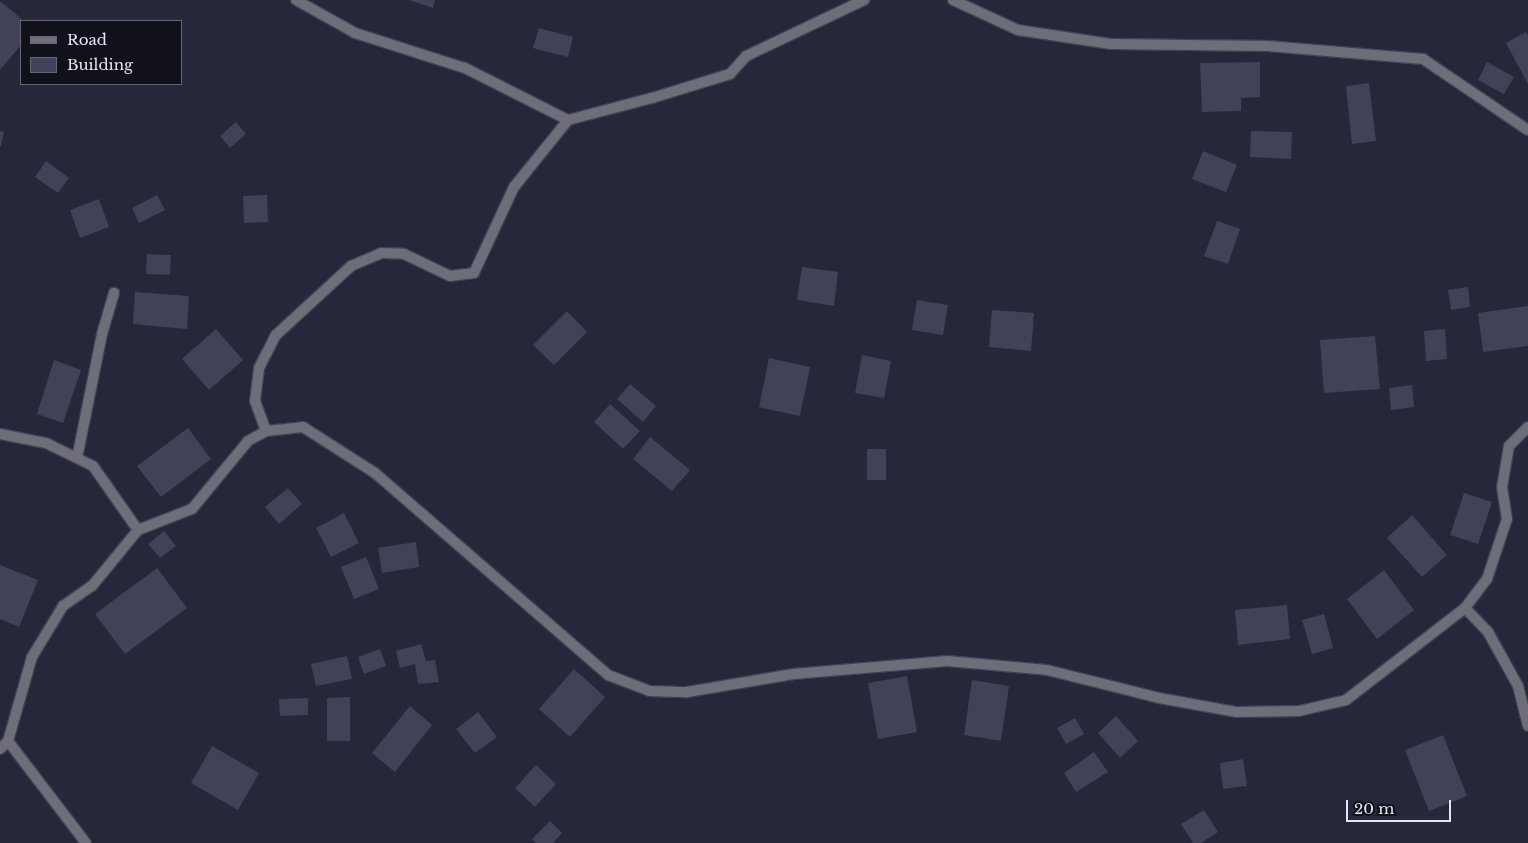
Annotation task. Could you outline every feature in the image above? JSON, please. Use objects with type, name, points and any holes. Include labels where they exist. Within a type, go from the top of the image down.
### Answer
[{"type":"street","points":[[296,0],[355,33],[465,68],[568,120]]},
{"type":"street","points":[[266,432],[255,401],[259,368],[276,336],[351,266],[381,253],[404,254],[450,276],[474,273],[514,187],[568,120],[652,98],[730,74],[746,56],[864,0]]},
{"type":"street","points":[[953,0],[1018,30],[1111,44],[1267,46],[1423,59],[1528,130]]},
{"type":"street","points":[[77,458],[102,334],[114,294]]},
{"type":"street","points":[[0,749],[8,741],[32,657],[63,606],[92,586],[138,530],[192,509],[248,442],[266,432],[304,427],[375,473],[608,675],[650,691],[687,692],[793,674],[948,661],[1047,670],[1159,698],[1236,712],[1299,711],[1346,700],[1465,608],[1487,579],[1507,519],[1502,487],[1509,446],[1528,427]]},
{"type":"street","points":[[0,434],[46,443],[93,466],[138,530]]},
{"type":"street","points":[[1465,608],[1488,632],[1518,686],[1528,726]]},
{"type":"street","points":[[8,741],[86,843]]},
{"type":"building","points":[[409,0],[435,0],[433,8]]},
{"type":"building","points":[[0,1],[23,20],[20,20],[20,46],[0,70]]},
{"type":"building","points":[[539,28],[573,37],[568,57],[533,48]]},
{"type":"building","points":[[1526,32],[1528,35],[1528,84],[1506,43]]},
{"type":"building","points":[[1260,62],[1260,97],[1241,98],[1241,111],[1202,112],[1200,63]]},
{"type":"building","points":[[1487,62],[1514,77],[1504,94],[1478,80]]},
{"type":"building","points":[[1369,83],[1376,141],[1352,144],[1346,86]]},
{"type":"building","points":[[236,122],[246,134],[230,148],[220,136]]},
{"type":"building","points":[[0,131],[4,132],[1,146],[0,146]]},
{"type":"building","points":[[1251,131],[1292,132],[1291,159],[1250,157]]},
{"type":"building","points":[[1203,151],[1237,165],[1226,192],[1192,179]]},
{"type":"building","points":[[46,161],[69,178],[58,193],[35,177]]},
{"type":"building","points":[[157,195],[165,210],[139,223],[132,208]]},
{"type":"building","points":[[267,195],[268,222],[244,223],[243,196]]},
{"type":"building","points":[[99,199],[109,227],[80,238],[70,210]]},
{"type":"building","points":[[1217,221],[1240,229],[1228,264],[1204,256]]},
{"type":"building","points":[[147,254],[171,255],[170,275],[146,274]]},
{"type":"building","points":[[802,267],[838,272],[834,306],[797,300]]},
{"type":"building","points":[[1468,287],[1470,307],[1451,310],[1448,290]]},
{"type":"building","points":[[135,292],[189,296],[187,329],[133,324]]},
{"type":"building","points":[[917,300],[948,305],[943,335],[912,330]]},
{"type":"building","points":[[1528,306],[1528,346],[1483,352],[1478,313]]},
{"type":"building","points":[[992,310],[1034,313],[1031,351],[989,347]]},
{"type":"building","points":[[567,311],[587,332],[554,365],[533,345]]},
{"type":"building","points":[[216,329],[243,360],[209,390],[182,359]]},
{"type":"building","points":[[1445,329],[1447,359],[1426,361],[1424,331]]},
{"type":"building","points":[[1375,336],[1380,389],[1324,393],[1320,340]]},
{"type":"building","points":[[862,355],[891,361],[884,398],[855,393]]},
{"type":"building","points":[[769,358],[810,367],[800,416],[759,407]]},
{"type":"building","points":[[54,360],[81,370],[63,423],[37,414]]},
{"type":"building","points":[[630,384],[656,406],[643,422],[617,399]]},
{"type":"building","points":[[1412,385],[1414,407],[1391,410],[1389,388]]},
{"type":"building","points":[[610,404],[640,431],[623,449],[594,422]]},
{"type":"building","points":[[188,428],[211,459],[161,497],[137,466]]},
{"type":"building","points":[[650,437],[690,470],[672,491],[633,459]]},
{"type":"building","points":[[867,449],[886,449],[886,480],[867,480]]},
{"type":"building","points":[[288,488],[302,504],[279,524],[265,507]]},
{"type":"building","points":[[1464,493],[1492,502],[1478,544],[1450,535]]},
{"type":"building","points":[[344,513],[359,543],[331,557],[316,528]]},
{"type":"building","points":[[1412,515],[1447,555],[1422,577],[1387,538]]},
{"type":"building","points":[[164,531],[176,546],[160,558],[148,544]]},
{"type":"building","points":[[416,542],[419,567],[382,573],[378,548]]},
{"type":"building","points":[[366,557],[379,589],[354,599],[341,567]]},
{"type":"building","points":[[0,565],[38,580],[19,627],[0,619]]},
{"type":"building","points":[[157,568],[187,608],[125,654],[95,614]]},
{"type":"building","points":[[1384,570],[1414,610],[1377,639],[1347,599]]},
{"type":"building","points":[[1287,605],[1290,639],[1238,645],[1235,610]]},
{"type":"building","points":[[1324,614],[1333,648],[1312,654],[1302,620]]},
{"type":"building","points":[[421,644],[426,661],[435,660],[439,682],[418,684],[415,664],[400,668],[396,651]]},
{"type":"building","points":[[380,649],[386,666],[364,674],[358,657]]},
{"type":"building","points":[[347,656],[352,679],[316,686],[311,664]]},
{"type":"building","points":[[574,669],[605,697],[570,737],[539,709]]},
{"type":"building","points":[[907,676],[917,732],[878,739],[868,683]]},
{"type":"building","points":[[972,680],[1009,686],[1001,741],[964,735]]},
{"type":"building","points":[[350,697],[350,741],[327,741],[327,698]]},
{"type":"building","points":[[308,698],[308,715],[280,716],[279,699]]},
{"type":"building","points":[[410,706],[432,725],[395,772],[372,753]]},
{"type":"building","points":[[478,712],[497,737],[475,753],[456,729]]},
{"type":"building","points":[[1116,716],[1138,741],[1120,758],[1098,733]]},
{"type":"building","points":[[1075,718],[1084,734],[1066,744],[1057,728]]},
{"type":"building","points":[[1443,735],[1467,796],[1429,811],[1405,750]]},
{"type":"building","points":[[212,746],[259,773],[238,810],[191,783]]},
{"type":"building","points":[[1094,752],[1108,772],[1076,792],[1064,773]]},
{"type":"building","points":[[1243,759],[1247,786],[1223,789],[1220,763]]},
{"type":"building","points":[[536,765],[556,784],[535,807],[515,788]]},
{"type":"building","points":[[1204,810],[1218,832],[1201,843],[1193,843],[1181,824]]},
{"type":"building","points":[[550,821],[562,833],[553,843],[536,843],[532,839]]}]
